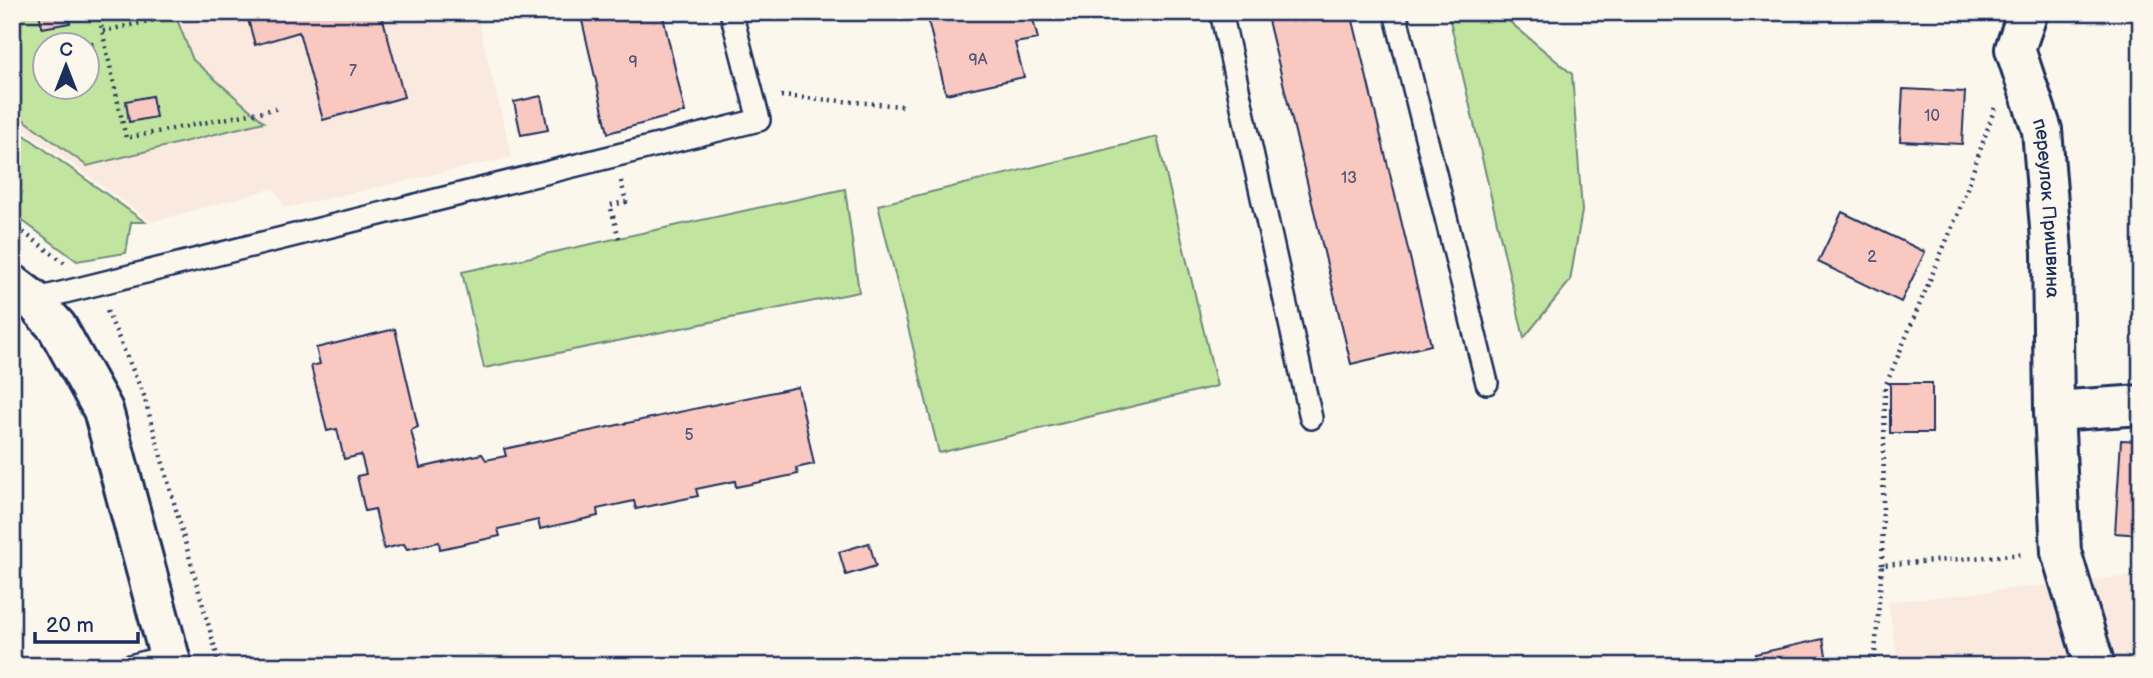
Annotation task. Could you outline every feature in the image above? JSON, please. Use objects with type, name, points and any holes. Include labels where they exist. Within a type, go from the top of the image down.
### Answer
[{"type":"street","name":"переулок Пришвина","points":[[2028,12],[2015,49],[2042,130],[2052,252],[2054,411],[2061,552],[2095,666]]},
{"type":"street","points":[[34,304],[103,410],[170,661]]},
{"type":"street","points":[[2054,411],[2141,405]]},
{"type":"lane","points":[[34,304],[760,120],[732,12]]},
{"type":"lane","points":[[1221,12],[1311,418]]},
{"type":"lane","points":[[1395,12],[1487,383]]},
{"type":"lane","points":[[130,666],[170,661]]},
{"type":"path","points":[[99,12],[126,138],[280,108]]},
{"type":"path","points":[[103,31],[193,12]]},
{"type":"path","points":[[1874,666],[1882,565],[1885,387],[1961,206],[1997,102]]},
{"type":"path","points":[[615,157],[626,202],[610,205],[619,238]]},
{"type":"path","points":[[1882,565],[2061,552]]},
{"type":"shaded area","points":[[12,12],[476,12],[512,157],[284,208],[274,188],[152,222],[12,121]]},
{"type":"shaded area","points":[[2141,575],[2141,666],[1899,666],[1888,602]]},
{"type":"green space","points":[[12,12],[174,12],[193,60],[264,122],[87,166],[12,111]]},
{"type":"green space","points":[[1448,12],[1498,12],[1572,74],[1582,211],[1570,281],[1524,338]]},
{"type":"green space","points":[[12,126],[145,222],[131,222],[126,253],[77,261],[12,213]]},
{"type":"green space","points":[[1157,137],[1217,386],[939,453],[878,205]]},
{"type":"green space","points":[[845,189],[859,292],[484,368],[462,272]]},
{"type":"building","points":[[39,12],[68,12],[70,23],[42,28]]},
{"type":"building","points":[[246,12],[381,12],[404,97],[323,120],[299,32],[255,45]]},
{"type":"building","points":[[580,12],[662,12],[685,112],[608,133]]},
{"type":"building","points":[[926,12],[1031,12],[1038,39],[1015,43],[1024,77],[946,94]]},
{"type":"building","points":[[1266,12],[1351,12],[1431,345],[1351,364]]},
{"type":"building","points":[[1903,89],[1965,92],[1962,144],[1900,141]]},
{"type":"building","points":[[152,96],[156,117],[129,122],[126,101]]},
{"type":"building","points":[[541,96],[548,130],[521,135],[514,102]]},
{"type":"building","points":[[1842,212],[1925,252],[1901,302],[1818,262]]},
{"type":"building","points":[[395,329],[418,427],[411,430],[420,468],[482,454],[486,460],[506,456],[504,449],[798,387],[814,464],[796,468],[798,474],[736,487],[735,481],[696,489],[698,496],[636,509],[634,501],[597,509],[598,516],[540,529],[538,520],[498,529],[500,536],[440,549],[439,542],[407,549],[404,544],[384,549],[375,509],[365,511],[357,476],[366,474],[361,455],[344,459],[337,429],[327,431],[311,366],[320,364],[316,348]]},
{"type":"building","points":[[1890,383],[1932,383],[1932,433],[1890,433]]},
{"type":"building","points":[[2121,440],[2141,441],[2141,535],[2115,533]]},
{"type":"building","points":[[869,543],[876,566],[846,575],[839,552]]},
{"type":"building","points":[[1823,639],[1828,666],[1758,666],[1755,654]]}]
